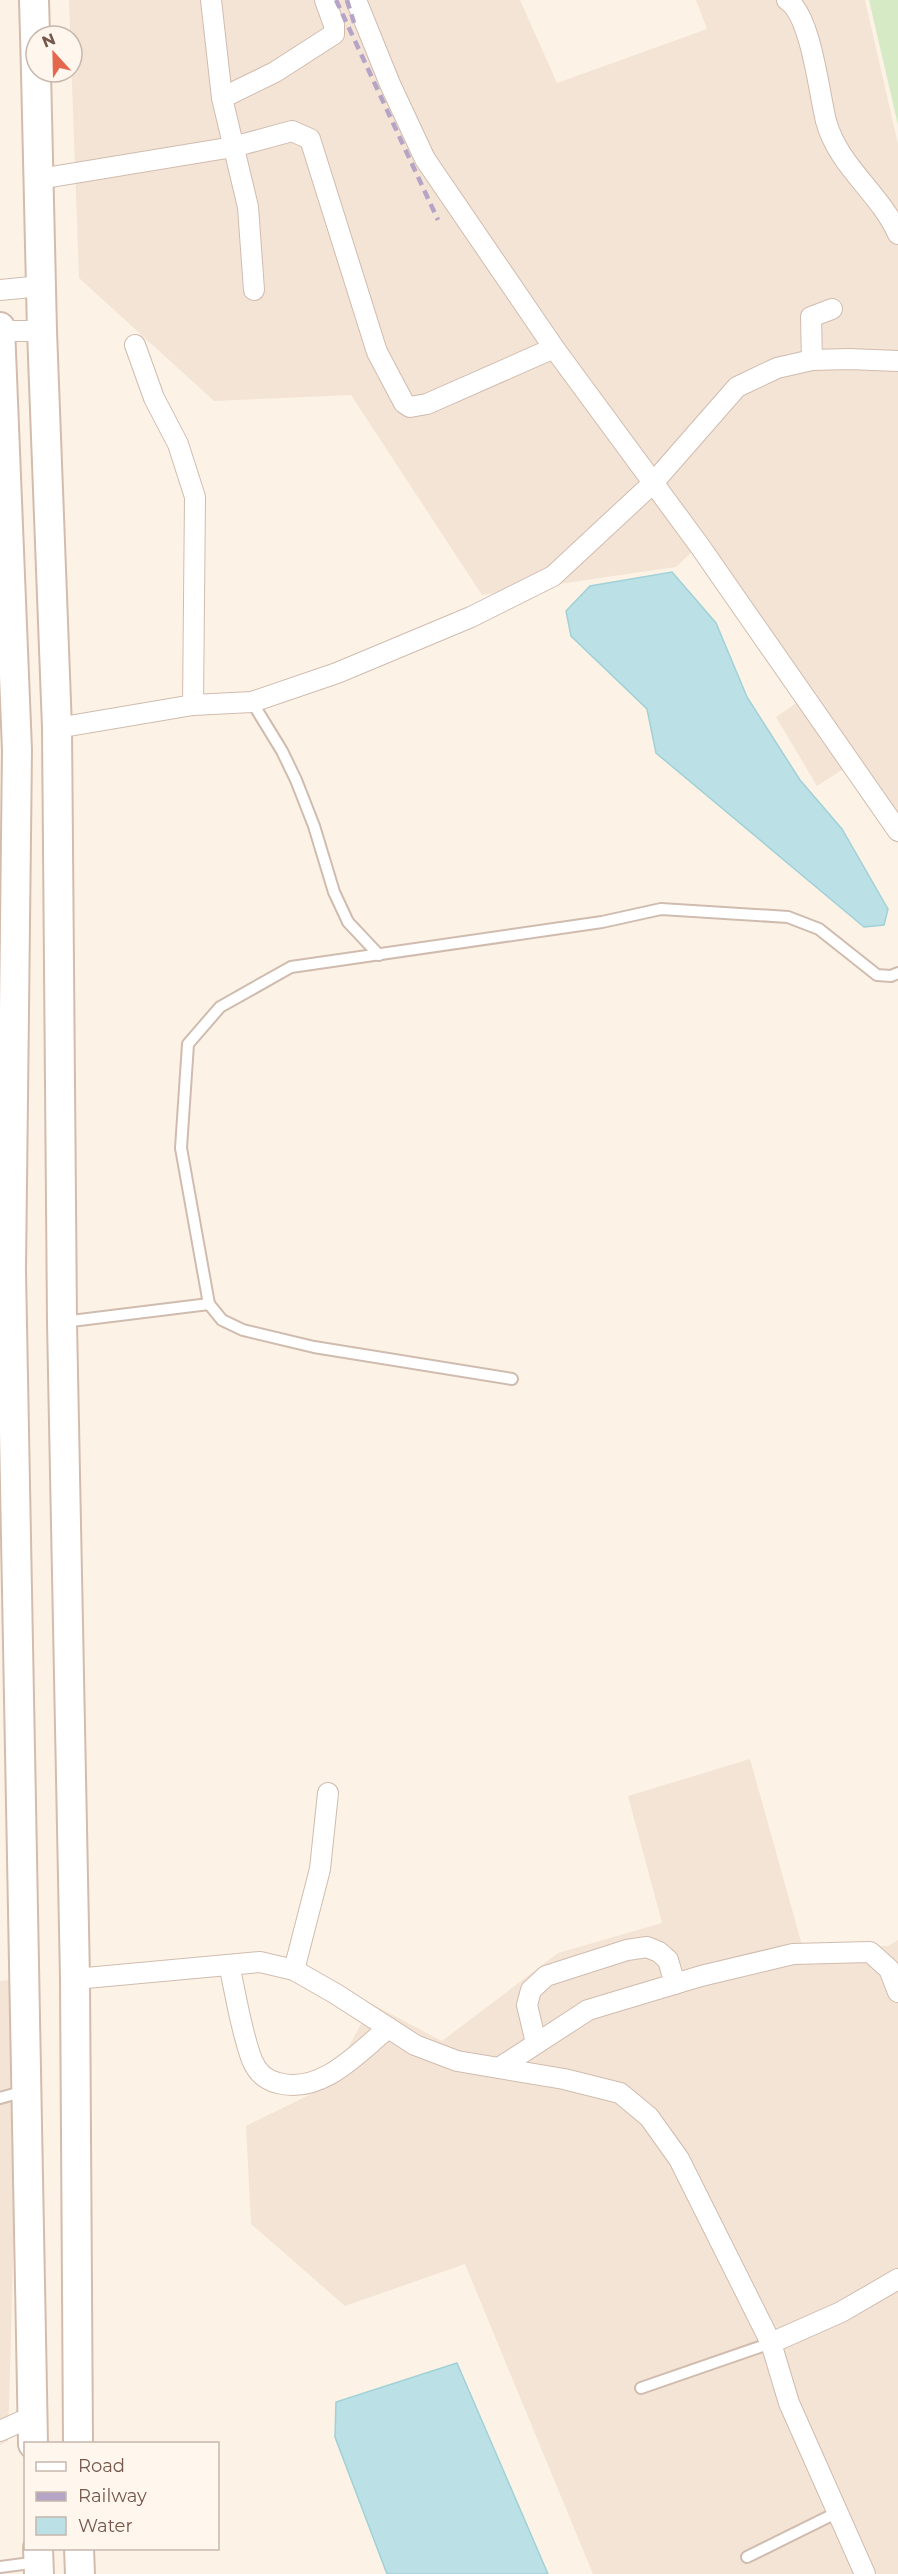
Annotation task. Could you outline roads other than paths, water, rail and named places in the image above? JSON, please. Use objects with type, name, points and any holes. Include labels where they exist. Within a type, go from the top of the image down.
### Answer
[{"type":"main road","points":[[34,0],[35,24]]},
{"type":"main road","points":[[36,84],[42,331],[57,728],[62,1322],[75,1979],[78,2442]]},
{"type":"main road","points":[[0,330],[6,608],[13,748],[6,1274],[9,1609],[28,2090],[32,2430]]},
{"type":"main road","points":[[79,2550],[80,2574]]},
{"type":"street","points":[[211,0],[222,98],[248,207],[254,290]]},
{"type":"street","points":[[222,98],[275,72],[334,34],[334,25],[325,0]]},
{"type":"street","points":[[356,0],[425,159],[554,348],[706,554],[895,820]]},
{"type":"street","points":[[787,0],[794,4],[810,45],[827,124],[846,163],[890,215],[898,234]]},
{"type":"street","points":[[39,179],[233,147],[292,131],[310,140],[377,352],[400,397],[410,407],[427,404],[554,348]]},
{"type":"street","points":[[0,290],[41,286]]},
{"type":"street","points":[[812,360],[811,317],[818,312],[832,309]]},
{"type":"street","points":[[0,330],[42,331]]},
{"type":"street","points":[[135,345],[154,398],[178,444],[195,497],[193,705]]},
{"type":"street","points":[[57,728],[193,705],[252,702],[337,673],[471,617],[554,576],[653,483],[737,387],[777,368],[812,360],[898,361]]},
{"type":"street","points":[[294,1970],[320,1869],[328,1793]]},
{"type":"street","points":[[536,2043],[527,2005],[531,1990],[546,1976],[627,1950],[647,1947],[659,1952],[668,1960],[675,1984]]},
{"type":"street","points":[[499,2068],[588,2010],[675,1984],[793,1954],[870,1952],[889,1969],[897,1988]]},
{"type":"street","points":[[75,1979],[260,1962],[294,1970],[415,2045],[457,2061],[564,2079],[620,2093],[649,2117],[679,2159],[771,2343],[789,2403],[865,2574]]},
{"type":"street","points":[[229,1965],[252,2061],[265,2079],[279,2084],[300,2086],[334,2073],[388,2028]]},
{"type":"street","points":[[771,2343],[841,2313],[898,2278]]},
{"type":"street","points":[[0,2431],[32,2430]]},
{"type":"lane","points":[[252,702],[297,780],[334,892],[348,922],[379,955]]},
{"type":"lane","points":[[512,1379],[314,1347],[253,1332],[222,1320],[209,1304],[181,1148],[188,1044],[220,1007],[291,967],[602,922],[661,909],[788,917],[819,929],[877,975],[891,976],[898,973]]},
{"type":"lane","points":[[62,1322],[209,1304]]},
{"type":"lane","points":[[0,2098],[28,2090]]},
{"type":"lane","points":[[641,2388],[771,2343]]},
{"type":"lane","points":[[747,2557],[838,2512]]},
{"type":"lane","points":[[0,2567],[39,2562]]},
{"type":"water","points":[[672,572],[716,623],[747,697],[800,780],[842,829],[888,909],[884,925],[864,927],[656,753],[647,709],[571,636],[566,611],[590,586]]},
{"type":"water","points":[[457,2363],[548,2574],[387,2574],[335,2437],[336,2402]]},
{"type":"railway","points":[[336,0],[438,220]]},
{"type":"railway","points":[[347,0],[355,26]]}]
